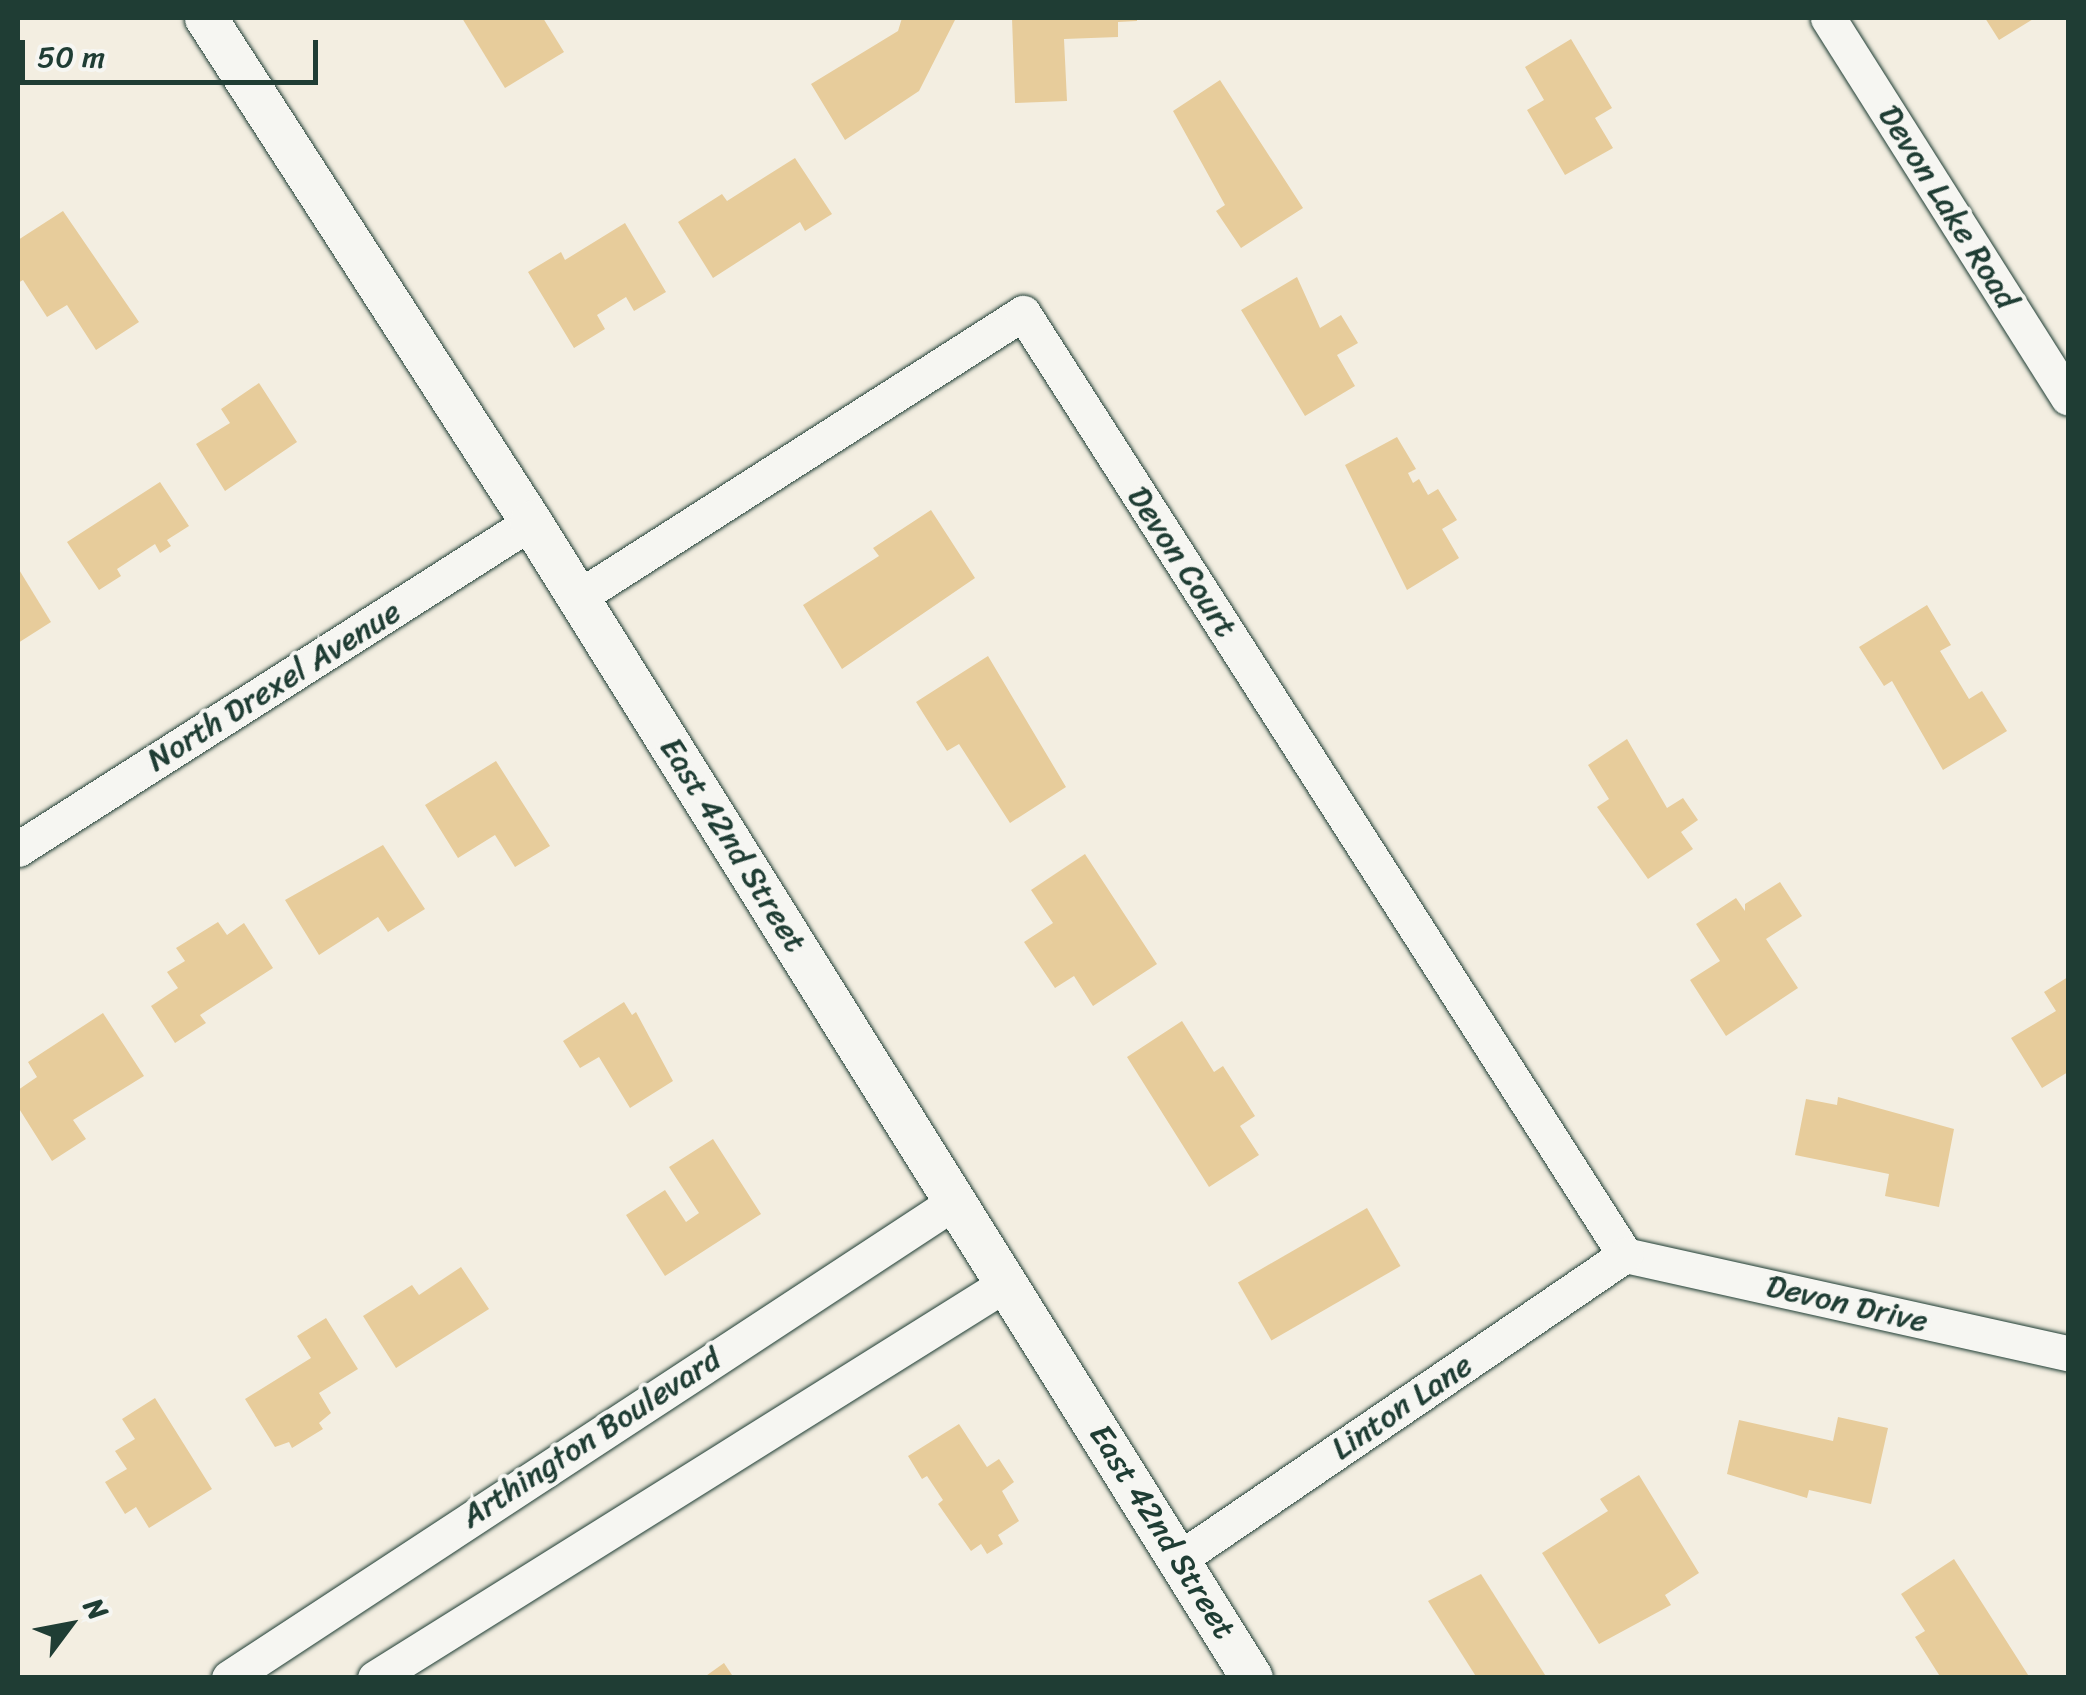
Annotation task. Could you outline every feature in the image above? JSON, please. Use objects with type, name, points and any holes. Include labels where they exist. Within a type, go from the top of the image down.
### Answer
[{"type":"street","name":"East 42nd Street","points":[[206,18],[531,522],[1252,1678]]},
{"type":"street","name":"Devon Lake Road","points":[[1828,18],[2068,397]]},
{"type":"street","name":"Devon Court","points":[[577,598],[1022,314],[1626,1254]]},
{"type":"street","name":"North Drexel Avenue","points":[[18,849],[531,522]]},
{"type":"street","name":"Arthington Boulevard","points":[[229,1678],[956,1201]]},
{"type":"street","name":"Devon Drive","points":[[1626,1254],[2068,1353]]},
{"type":"street","name":"Linton Lane","points":[[1179,1559],[1626,1254]]},
{"type":"street","points":[[375,1678],[1007,1282]]},
{"type":"building","points":[[462,18],[543,18],[564,52],[505,88]]},
{"type":"building","points":[[902,18],[956,18],[919,91],[845,140],[811,84],[898,31]]},
{"type":"building","points":[[1012,18],[1137,21],[1118,22],[1118,37],[1064,39],[1067,101],[1015,103]]},
{"type":"building","points":[[1985,18],[2035,18],[1999,40]]},
{"type":"building","points":[[1571,39],[1612,108],[1595,118],[1613,148],[1565,175],[1527,110],[1544,100],[1525,67]]},
{"type":"building","points":[[1220,80],[1303,208],[1241,248],[1216,211],[1225,205],[1173,111]]},
{"type":"building","points":[[795,158],[832,214],[805,231],[800,222],[713,278],[678,222],[722,194],[727,201]]},
{"type":"building","points":[[63,211],[139,322],[96,350],[67,305],[47,317],[23,280],[18,283],[18,240]]},
{"type":"building","points":[[625,223],[666,292],[634,311],[626,297],[597,315],[605,329],[574,348],[528,272],[561,252],[565,260]]},
{"type":"building","points":[[1297,277],[1320,328],[1341,315],[1358,343],[1337,355],[1355,386],[1305,416],[1241,310]]},
{"type":"building","points":[[259,383],[297,442],[225,491],[196,444],[230,423],[221,409]]},
{"type":"building","points":[[1397,437],[1416,469],[1408,473],[1413,483],[1419,479],[1428,495],[1438,489],[1457,520],[1442,529],[1459,558],[1407,590],[1345,465]]},
{"type":"building","points":[[160,482],[189,526],[167,540],[171,546],[160,553],[155,544],[117,569],[121,576],[99,590],[67,542]]},
{"type":"building","points":[[931,510],[975,578],[842,669],[803,605],[879,556],[873,548]]},
{"type":"building","points":[[18,568],[51,622],[18,643]]},
{"type":"building","points":[[1927,605],[1951,645],[1940,651],[1969,699],[1982,691],[2007,731],[1943,770],[1892,681],[1884,686],[1859,647]]},
{"type":"building","points":[[988,656],[1066,787],[1010,823],[959,744],[947,751],[916,702]]},
{"type":"building","points":[[1627,739],[1667,808],[1683,798],[1698,820],[1681,832],[1693,849],[1648,879],[1597,807],[1609,799],[1588,765]]},
{"type":"building","points":[[496,761],[550,846],[515,867],[495,835],[458,858],[425,805]]},
{"type":"building","points":[[383,845],[425,909],[388,932],[378,917],[319,955],[285,900]]},
{"type":"building","points":[[1085,854],[1157,964],[1093,1006],[1074,976],[1055,988],[1024,942],[1053,923],[1031,890]]},
{"type":"building","points":[[1780,882],[1802,916],[1766,939],[1798,988],[1726,1036],[1690,980],[1720,961],[1696,924],[1736,898],[1745,911],[1745,904]]},
{"type":"building","points":[[218,922],[227,935],[244,923],[273,968],[200,1015],[206,1023],[175,1043],[151,1006],[178,988],[167,972],[185,961],[176,948]]},
{"type":"building","points":[[2068,977],[2068,1072],[2042,1088],[2011,1038],[2056,1011],[2044,992]]},
{"type":"building","points":[[624,1002],[632,1015],[636,1012],[673,1081],[630,1108],[599,1057],[580,1068],[563,1041]]},
{"type":"building","points":[[103,1013],[144,1076],[73,1120],[86,1139],[52,1161],[18,1107],[18,1090],[37,1077],[28,1062]]},
{"type":"building","points":[[1182,1021],[1214,1072],[1223,1066],[1255,1116],[1240,1126],[1259,1155],[1209,1187],[1127,1057]]},
{"type":"building","points":[[1838,1097],[1954,1129],[1939,1207],[1885,1196],[1889,1174],[1795,1155],[1806,1099],[1837,1105]]},
{"type":"building","points":[[713,1139],[761,1214],[665,1276],[626,1215],[665,1190],[686,1222],[699,1213],[669,1167]]},
{"type":"building","points":[[1367,1208],[1400,1266],[1271,1341],[1238,1282]]},
{"type":"building","points":[[461,1267],[489,1309],[396,1368],[363,1316],[412,1285],[419,1295]]},
{"type":"building","points":[[326,1318],[358,1369],[319,1393],[331,1413],[319,1423],[323,1429],[292,1448],[289,1442],[275,1447],[245,1399],[311,1358],[297,1336]]},
{"type":"building","points":[[155,1398],[212,1489],[149,1528],[136,1507],[125,1514],[105,1482],[127,1469],[115,1451],[135,1439],[122,1419]]},
{"type":"building","points":[[1838,1417],[1888,1428],[1871,1504],[1809,1490],[1807,1498],[1727,1474],[1739,1420],[1833,1441]]},
{"type":"building","points":[[959,1424],[987,1467],[999,1459],[1014,1482],[1002,1491],[1019,1521],[998,1535],[1003,1544],[987,1554],[981,1544],[971,1551],[938,1504],[943,1500],[927,1476],[922,1479],[908,1456]]},
{"type":"building","points":[[1639,1475],[1699,1573],[1665,1595],[1671,1605],[1599,1644],[1542,1553],[1608,1511],[1600,1499]]},
{"type":"building","points":[[1954,1559],[2030,1678],[1941,1678],[1915,1637],[1925,1631],[1901,1594]]},
{"type":"building","points":[[1481,1574],[1547,1678],[1477,1678],[1428,1601]]},
{"type":"building","points":[[724,1663],[734,1678],[703,1678]]}]
